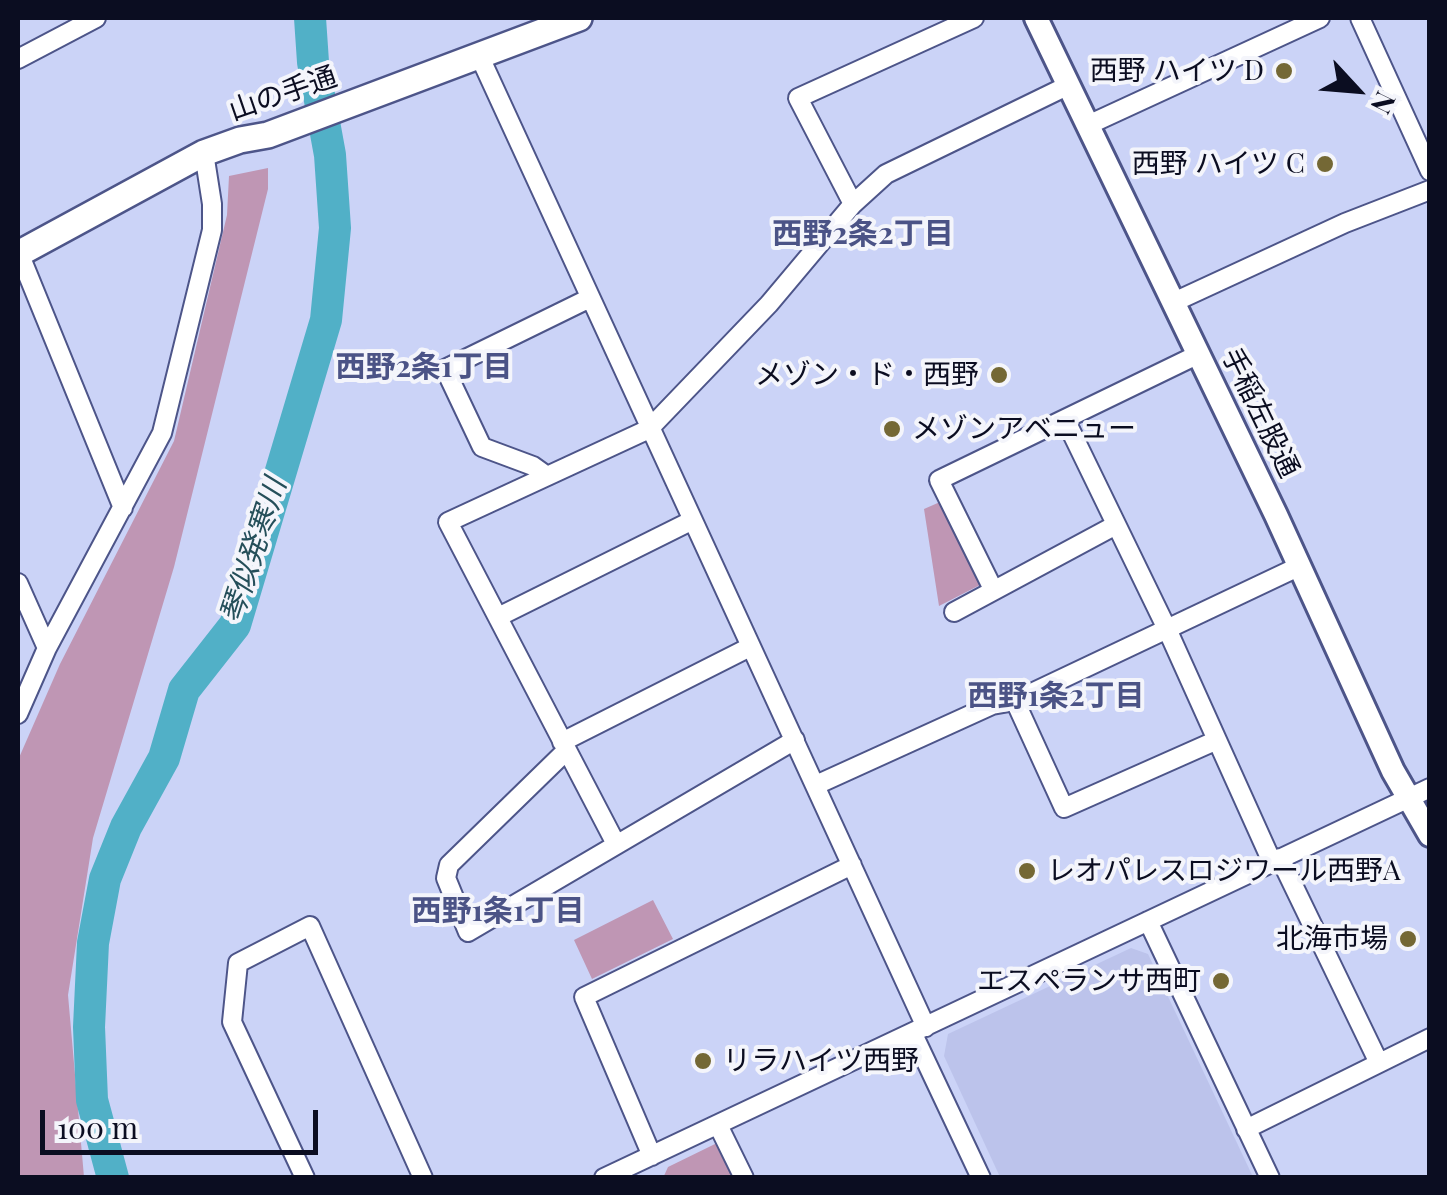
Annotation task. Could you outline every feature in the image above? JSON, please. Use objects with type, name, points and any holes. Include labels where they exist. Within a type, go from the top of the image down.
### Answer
[{"type":"main road","name":"山の手通","points":[[18,253],[204,153],[268,135],[579,18]]},
{"type":"street","points":[[18,60],[96,18]]},
{"type":"street","points":[[853,204],[798,98],[974,18]]},
{"type":"street","name":"手稲左股通","points":[[1036,18],[1300,566],[1394,771],[1419,793],[1430,835]]},
{"type":"street","points":[[1088,125],[1320,18]]},
{"type":"street","points":[[1360,18],[1430,171]]},
{"type":"street","points":[[479,55],[691,521],[816,784],[979,1177]]},
{"type":"street","points":[[616,844],[448,522],[649,430],[769,304],[853,204],[886,174],[1068,85]]},
{"type":"street","points":[[18,714],[47,648],[162,433],[212,230],[204,153]]},
{"type":"street","points":[[1174,302],[1345,223],[1430,190]]},
{"type":"street","points":[[18,253],[123,508]]},
{"type":"street","points":[[547,476],[532,466],[482,447],[445,369],[590,298]]},
{"type":"street","points":[[994,589],[938,480],[1199,354]]},
{"type":"street","points":[[1065,419],[1167,629],[1215,740],[1379,1064]]},
{"type":"street","points":[[498,617],[691,521]]},
{"type":"street","points":[[954,612],[1114,526]]},
{"type":"street","points":[[816,784],[992,705],[1014,701],[1300,566]]},
{"type":"street","points":[[18,583],[21,604],[47,648]]},
{"type":"street","points":[[750,647],[564,747],[449,864],[446,878],[468,932],[795,740]]},
{"type":"street","points":[[1014,701],[1064,808],[1215,740]]},
{"type":"street","points":[[604,1178],[1419,793]]},
{"type":"street","points":[[652,1156],[584,998],[852,865]]},
{"type":"street","points":[[1148,920],[1270,1178]]},
{"type":"street","points":[[304,1178],[232,1022],[238,963],[310,926],[423,1178]]},
{"type":"street","points":[[1246,1129],[1430,1038]]},
{"type":"street","points":[[718,1125],[744,1178]]},
{"type":"shaded area","points":[[268,168],[268,189],[174,567],[93,838],[68,995],[84,1177],[18,1177],[18,760],[60,664],[174,441],[227,215],[229,176]]},
{"type":"shaded area","points":[[940,502],[980,585],[939,606],[924,509]]},
{"type":"shaded area","points":[[653,900],[673,939],[592,979],[574,940]]},
{"type":"shaded area","points":[[1131,948],[1148,954],[1253,1177],[1000,1177],[944,1056],[948,1034]]},
{"type":"shaded area","points":[[715,1144],[723,1147],[737,1177],[663,1178],[668,1167]]},
{"type":"waterway","name":"琴似発寒川","points":[[113,1178],[92,1100],[89,1027],[93,943],[105,879],[126,827],[164,758],[184,690],[235,625],[326,320],[335,228],[330,155],[313,62],[310,18]]},
{"type":"place","name":"西野 ハイツ D","points":[[1284,71]]},
{"type":"place","name":"西野 ハイツ C","points":[[1325,164]]},
{"type":"place","name":"メゾン・ド・西野","points":[[999,375]]},
{"type":"place","name":"メゾンアベニュー","points":[[892,429]]},
{"type":"place","name":"レオパレスロジワール西野A","points":[[1027,871]]},
{"type":"place","name":"北海市場","points":[[1408,939]]},
{"type":"place","name":"エスペランサ西町","points":[[1221,981]]},
{"type":"place","name":"リラハイツ西野","points":[[703,1061]]},
{"type":"district","name":"西野2条2丁目","points":[[863,235]]},
{"type":"district","name":"西野2条1丁目","points":[[424,368]]},
{"type":"district","name":"西野1条2丁目","points":[[1056,697]]},
{"type":"district","name":"西野1条1丁目","points":[[498,912]]}]
